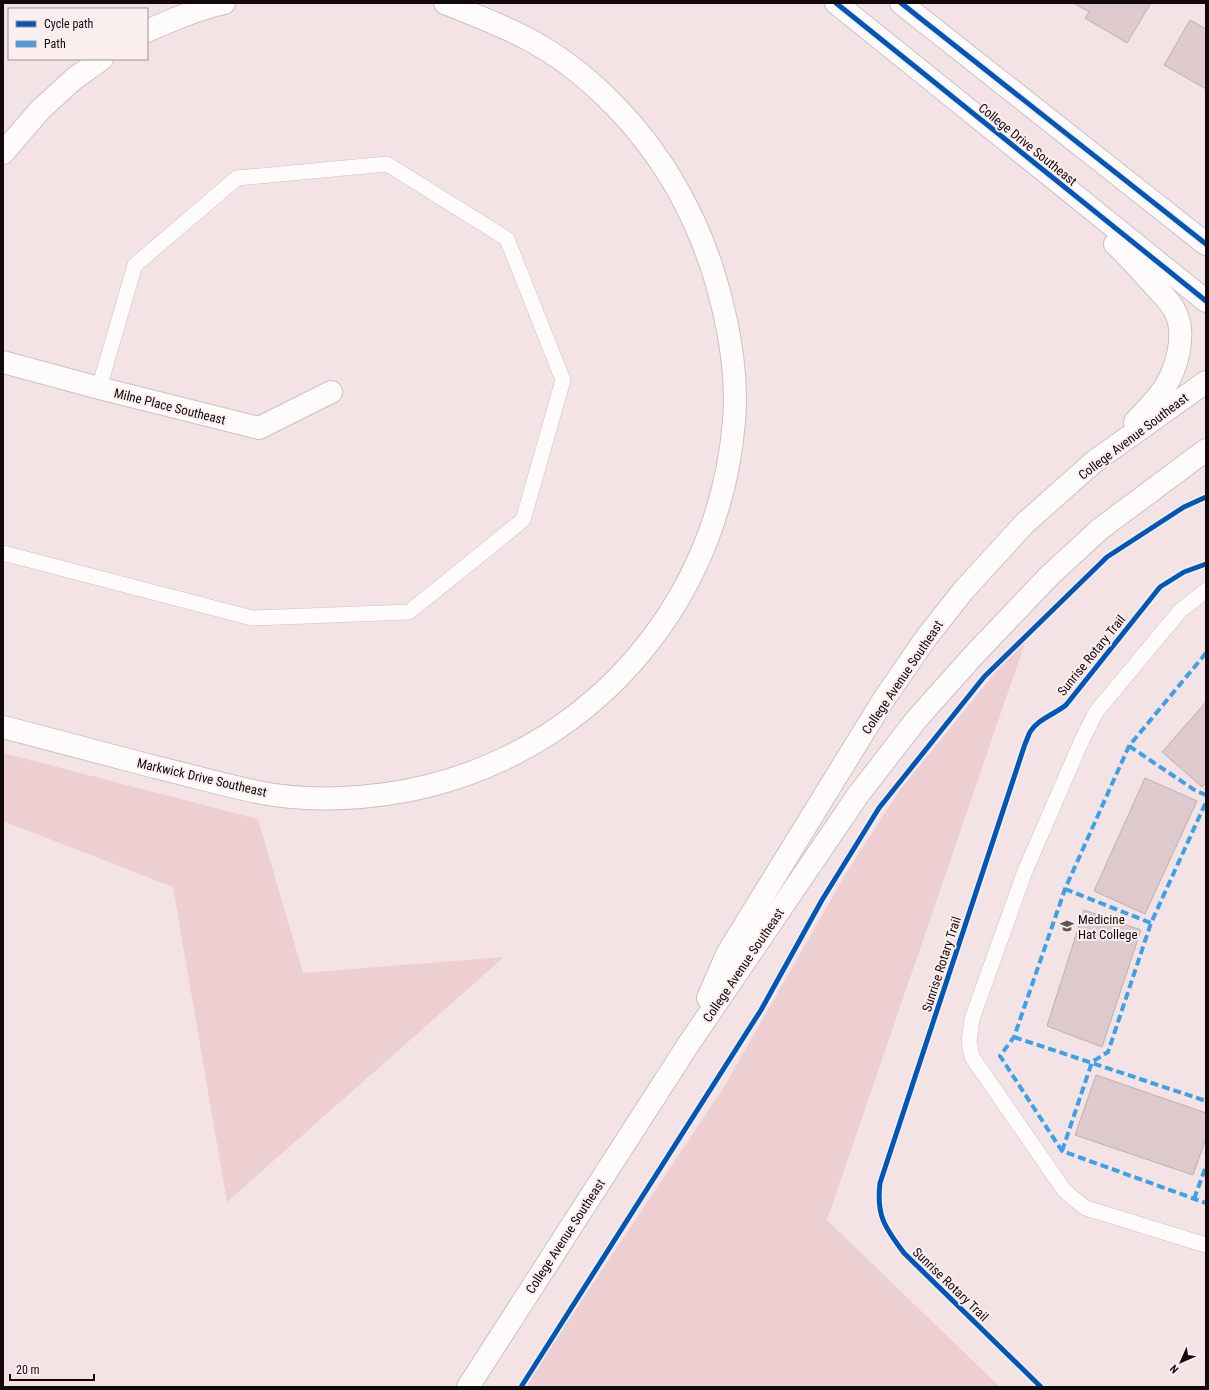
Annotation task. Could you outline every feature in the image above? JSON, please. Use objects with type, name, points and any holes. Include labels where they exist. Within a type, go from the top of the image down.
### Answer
[{"type":"street","name":"Markwick Drive Southeast","points":[[3,727],[261,793],[311,798],[354,797],[392,793],[428,786],[467,774],[504,759],[527,747],[557,728],[584,710],[627,670],[649,644],[668,617],[696,566],[718,512],[725,483],[734,420],[735,386],[732,354],[725,315],[708,253],[687,206],[667,172],[643,139],[616,108],[588,82],[557,57],[523,36],[473,13],[445,3]]},
{"type":"street","name":"College Drive Southeast","points":[[836,3],[1206,301]]},
{"type":"street","points":[[901,3],[1206,244]]},
{"type":"street","points":[[148,31],[214,4]]},
{"type":"street","points":[[3,153],[40,110],[75,78],[101,60]]},
{"type":"street","points":[[1012,145],[1133,261],[1165,297],[1176,313],[1180,332],[1179,347],[1174,368],[1165,388],[1143,414],[1095,461]]},
{"type":"street","points":[[1186,228],[1206,235]]},
{"type":"street","name":"Milne Place Southeast","points":[[3,362],[99,388],[259,428],[331,392]]},
{"type":"street","name":"College Avenue Southeast","points":[[688,1045],[727,954],[884,700],[926,638],[963,591],[1025,523],[1095,461],[1206,382]]},
{"type":"street","name":"College Avenue Southeast","points":[[468,1387],[688,1045],[858,795],[916,720],[972,657],[1049,576],[1100,529],[1206,450]]},
{"type":"street","points":[[1163,481],[1206,469]]},
{"type":"lane","points":[[3,553],[252,618],[409,612],[523,520],[563,380],[507,239],[388,164],[237,178],[135,265],[99,388]]},
{"type":"lane","points":[[1206,590],[1180,611],[1096,712],[1082,740],[1025,872],[972,1019],[969,1042],[972,1057],[1064,1190],[1074,1199],[1086,1208],[1206,1245]]},
{"type":"shaded area","points":[[1029,631],[827,1220],[1000,1387],[524,1387],[724,1087],[845,875],[899,791]]},
{"type":"shaded area","points":[[3,753],[258,819],[303,973],[504,957],[227,1202],[173,887],[3,821]]},
{"type":"building","points":[[1073,3],[1151,3],[1127,43],[1085,18],[1089,12]]},
{"type":"building","points":[[1190,20],[1206,29],[1206,89],[1164,65]]},
{"type":"building","points":[[1206,702],[1206,783],[1202,787],[1162,752]]},
{"type":"building","points":[[1145,778],[1197,801],[1145,914],[1094,891]]},
{"type":"building","points":[[1084,910],[1141,930],[1102,1047],[1047,1026]]},
{"type":"building","points":[[1096,1075],[1206,1113],[1206,1138],[1193,1175],[1075,1135]]},
{"type":"marked path","points":[[1206,653],[1129,746],[1065,889],[1014,1037],[1000,1056],[1062,1151],[1206,1203]]},
{"type":"marked path","points":[[1129,746],[1196,791],[1206,795]]},
{"type":"marked path","points":[[1062,1151],[1092,1062],[1108,1052],[1151,923],[1206,802]]},
{"type":"marked path","points":[[1065,889],[1151,923]]},
{"type":"marked path","points":[[1014,1037],[1206,1101]]},
{"type":"marked path","points":[[1194,1199],[1206,1166]]},
{"type":"cycle path","points":[[836,3],[1206,301]]},
{"type":"cycle path","points":[[901,3],[1206,244]]},
{"type":"cycle path","points":[[521,1387],[761,1010],[822,900],[879,808],[984,677],[1107,557],[1184,507],[1206,497]]},
{"type":"cycle path","name":"Sunrise Rotary Trail","points":[[1041,1387],[904,1253],[883,1221],[879,1204],[880,1183],[1030,732],[1033,727],[1042,720],[1066,705],[1160,587],[1184,572],[1206,564]]},
{"type":"place","name":"Medicine Hat College","points":[[1067,926]]}]
